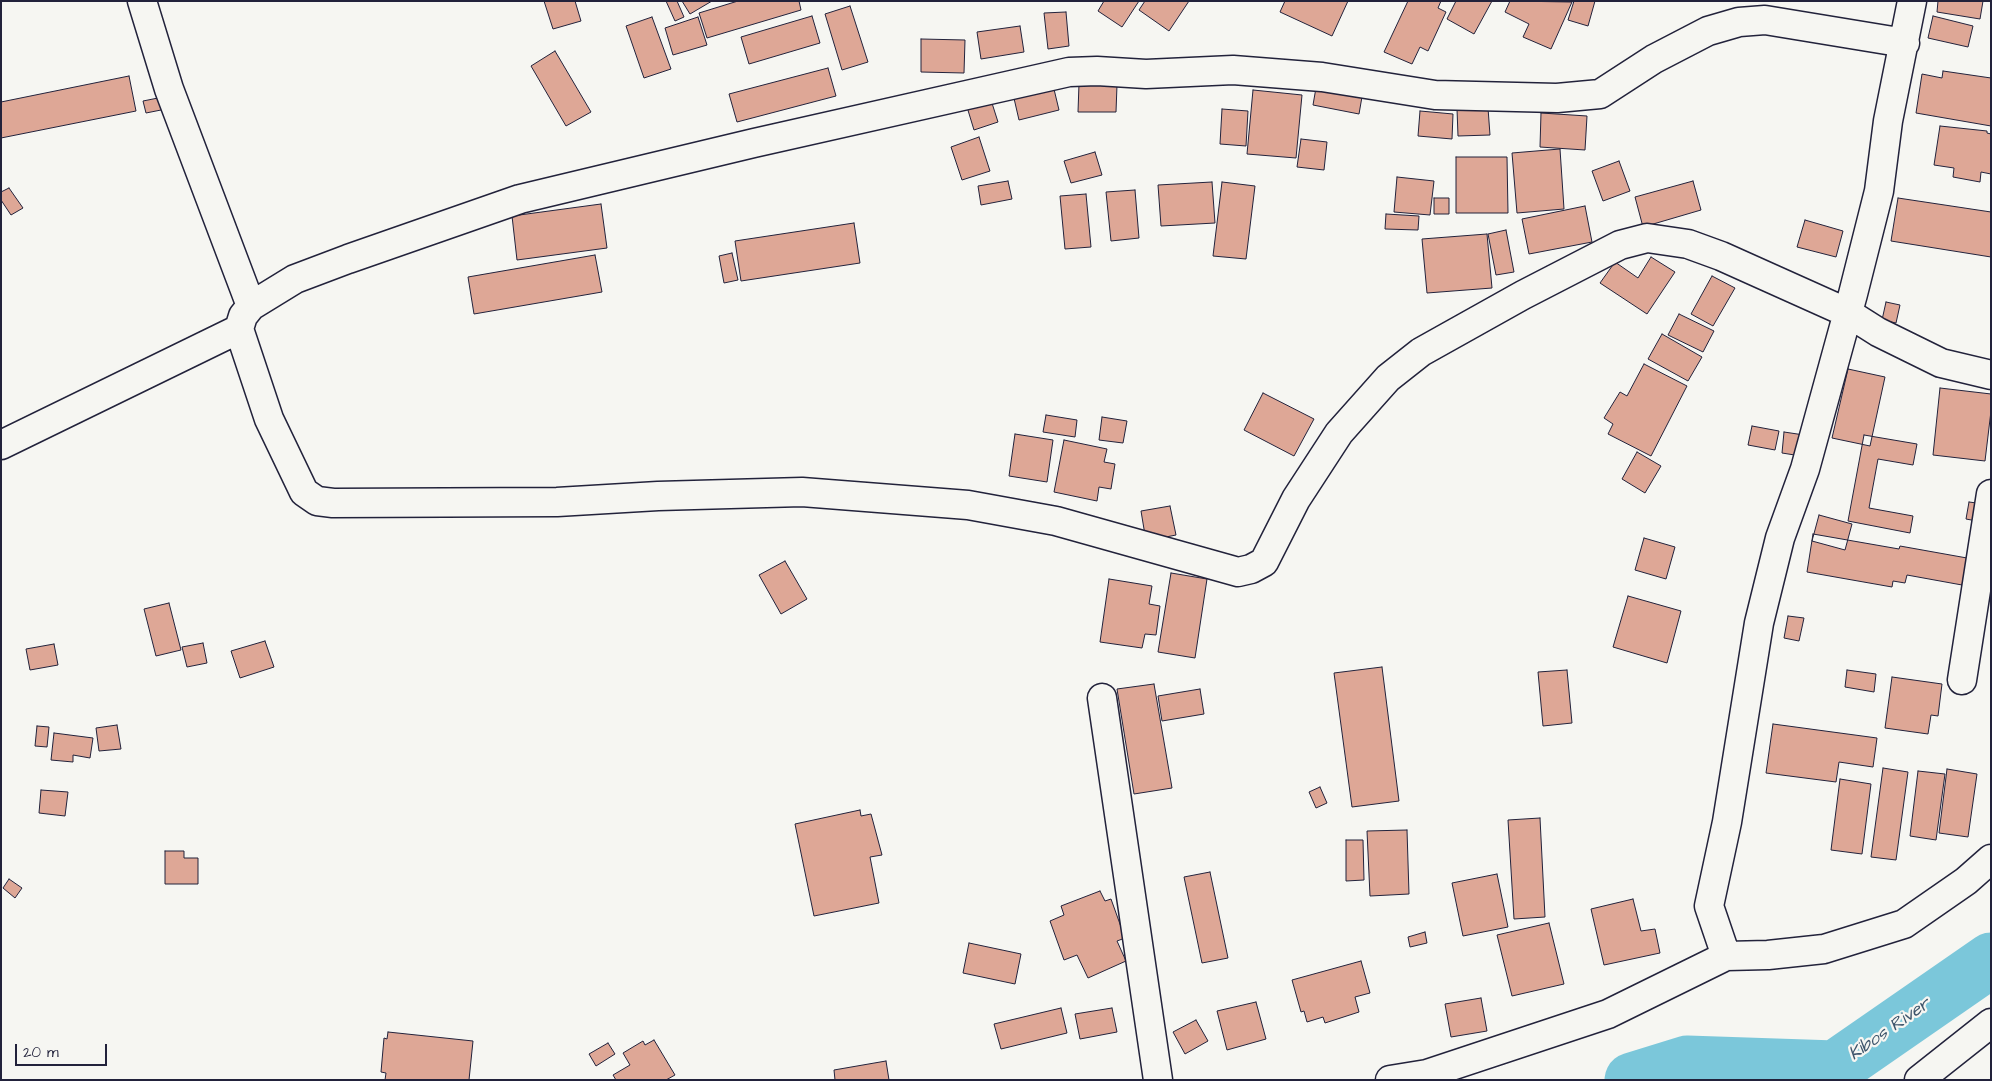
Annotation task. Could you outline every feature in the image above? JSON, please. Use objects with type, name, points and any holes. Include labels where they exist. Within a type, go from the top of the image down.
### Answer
[{"type":"street","points":[[142,1],[245,317],[269,419],[304,492],[316,500],[333,503],[557,502],[658,496],[802,492],[968,505],[1056,521],[1238,572],[1251,569],[1264,562],[1296,499],[1339,432],[1388,378],[1429,348],[1524,295],[1620,245],[1648,238],[1688,244],[1721,256],[1848,313],[1878,332],[1941,363],[1991,375]]},
{"type":"street","points":[[1726,956],[1709,906],[1727,822],[1759,623],[1780,538],[1805,469],[1848,313],[1878,191],[1888,121],[1912,1]]},
{"type":"street","points":[[1,445],[245,317],[295,279],[520,199],[1069,72],[1096,71],[1146,74],[1233,70],[1322,76],[1435,95],[1557,98],[1600,94],[1654,59],[1708,31],[1739,22],[1757,10],[1904,43]]},
{"type":"street","points":[[1962,680],[1991,494]]},
{"type":"street","points":[[1102,698],[1158,1080]]},
{"type":"street","points":[[1390,1080],[1427,1074],[1608,1014],[1726,956],[1768,955],[1824,949],[1904,924],[1966,881],[1991,859]]},
{"type":"street","points":[[1919,1080],[1991,1023]]},
{"type":"building","points":[[544,1],[575,1],[581,21],[553,29]]},
{"type":"building","points":[[666,1],[677,1],[684,17],[675,21]]},
{"type":"building","points":[[682,1],[712,1],[690,14]]},
{"type":"building","points":[[738,1],[799,1],[801,10],[707,38],[699,13]]},
{"type":"building","points":[[1104,1],[1139,1],[1122,27],[1098,11]]},
{"type":"building","points":[[1145,1],[1189,1],[1169,31],[1139,10]]},
{"type":"building","points":[[1285,1],[1348,1],[1332,36],[1280,12]]},
{"type":"building","points":[[1408,1],[1441,1],[1438,8],[1446,12],[1428,51],[1420,47],[1412,64],[1384,52]]},
{"type":"building","points":[[1456,1],[1492,1],[1474,34],[1447,19]]},
{"type":"building","points":[[1510,1],[1572,2],[1551,49],[1523,37],[1529,24],[1505,12]]},
{"type":"building","points":[[1574,1],[1595,1],[1588,26],[1568,20]]},
{"type":"building","points":[[1938,1],[1983,1],[1980,19],[1937,12]]},
{"type":"building","points":[[850,6],[868,62],[842,70],[825,14]]},
{"type":"building","points":[[1066,12],[1069,46],[1048,49],[1044,13]]},
{"type":"building","points":[[812,16],[820,43],[749,64],[741,37]]},
{"type":"building","points":[[1933,16],[1973,26],[1968,47],[1928,38]]},
{"type":"building","points":[[652,17],[671,69],[644,78],[626,26]]},
{"type":"building","points":[[698,17],[707,45],[673,55],[665,28]]},
{"type":"building","points":[[1020,26],[1024,52],[981,59],[977,32]]},
{"type":"building","points":[[921,39],[965,40],[964,73],[921,72]]},
{"type":"building","points":[[555,51],[591,112],[566,126],[531,66]]},
{"type":"building","points":[[828,68],[836,96],[737,122],[729,94]]},
{"type":"building","points":[[1943,71],[1991,78],[1991,126],[1916,113],[1922,74],[1942,78]]},
{"type":"building","points":[[129,76],[136,111],[1,138],[1,102]]},
{"type":"building","points":[[1317,82],[1363,91],[1359,114],[1313,105]]},
{"type":"building","points":[[1079,84],[1117,85],[1116,112],[1078,112]]},
{"type":"building","points":[[1053,85],[1059,110],[1019,120],[1013,94]]},
{"type":"building","points":[[1253,90],[1302,95],[1296,158],[1247,154]]},
{"type":"building","points":[[163,97],[166,109],[146,113],[143,101]]},
{"type":"building","points":[[991,100],[998,122],[974,130],[967,107]]},
{"type":"building","points":[[1488,108],[1490,135],[1458,136],[1457,109]]},
{"type":"building","points":[[1222,109],[1248,111],[1246,146],[1220,144]]},
{"type":"building","points":[[1420,111],[1453,114],[1452,139],[1418,136]]},
{"type":"building","points":[[1541,113],[1587,116],[1585,150],[1540,147]]},
{"type":"building","points":[[1940,126],[1987,131],[1987,133],[1991,134],[1991,174],[1981,172],[1980,182],[1953,177],[1954,168],[1934,165]]},
{"type":"building","points":[[979,137],[990,171],[962,180],[951,147]]},
{"type":"building","points":[[1301,139],[1327,142],[1324,170],[1297,167]]},
{"type":"building","points":[[1560,149],[1564,209],[1517,213],[1512,153]]},
{"type":"building","points":[[1095,152],[1102,175],[1071,183],[1064,161]]},
{"type":"building","points":[[1456,157],[1507,157],[1508,213],[1456,213]]},
{"type":"building","points":[[1619,161],[1630,191],[1603,201],[1592,171]]},
{"type":"building","points":[[1397,177],[1434,181],[1430,215],[1394,212]]},
{"type":"building","points":[[1008,181],[1012,199],[981,205],[978,186]]},
{"type":"building","points":[[1693,181],[1701,210],[1643,227],[1635,197]]},
{"type":"building","points":[[1212,182],[1215,223],[1161,226],[1158,185]]},
{"type":"building","points":[[1222,182],[1255,186],[1246,259],[1213,256]]},
{"type":"building","points":[[9,188],[23,208],[11,215],[1,200],[1,192]]},
{"type":"building","points":[[1135,190],[1139,238],[1111,241],[1106,192]]},
{"type":"building","points":[[1086,194],[1091,247],[1065,249],[1060,196]]},
{"type":"building","points":[[1434,198],[1449,198],[1449,214],[1434,214]]},
{"type":"building","points":[[1898,198],[1991,212],[1991,257],[1891,241]]},
{"type":"building","points":[[601,204],[607,248],[517,260],[512,216]]},
{"type":"building","points":[[1585,206],[1592,242],[1529,254],[1522,219]]},
{"type":"building","points":[[1386,214],[1419,216],[1418,230],[1385,229]]},
{"type":"building","points":[[1805,220],[1843,231],[1836,257],[1797,247]]},
{"type":"building","points":[[854,223],[860,263],[741,281],[735,241]]},
{"type":"building","points":[[1506,230],[1514,272],[1496,275],[1488,234]]},
{"type":"building","points":[[1487,234],[1492,288],[1427,293],[1422,239]]},
{"type":"building","points":[[732,253],[738,280],[724,283],[719,256]]},
{"type":"building","points":[[595,255],[602,292],[474,314],[468,277]]},
{"type":"building","points":[[1651,257],[1675,272],[1647,314],[1600,283],[1615,262],[1638,278]]},
{"type":"building","points":[[1712,276],[1735,288],[1713,326],[1691,314]]},
{"type":"building","points":[[1886,302],[1900,305],[1896,323],[1882,320]]},
{"type":"building","points":[[1679,314],[1714,331],[1703,352],[1668,335]]},
{"type":"building","points":[[1662,334],[1702,357],[1688,381],[1648,359]]},
{"type":"building","points":[[1644,364],[1687,386],[1651,456],[1608,434],[1613,424],[1604,418],[1620,392],[1627,396]]},
{"type":"building","points":[[1848,369],[1885,377],[1870,446],[1832,438]]},
{"type":"building","points":[[1940,388],[1991,394],[1991,411],[1985,461],[1933,455]]},
{"type":"building","points":[[1263,393],[1314,419],[1294,456],[1244,430]]},
{"type":"building","points":[[1046,415],[1077,420],[1075,437],[1043,432]]},
{"type":"building","points":[[1102,417],[1127,421],[1123,443],[1099,440]]},
{"type":"building","points":[[1752,426],[1779,431],[1775,450],[1748,445]]},
{"type":"building","points":[[1784,432],[1804,435],[1801,456],[1782,453]]},
{"type":"building","points":[[1015,434],[1053,440],[1047,482],[1009,476]]},
{"type":"building","points":[[1864,435],[1917,444],[1913,465],[1878,459],[1869,508],[1913,516],[1910,533],[1848,521]]},
{"type":"building","points":[[1064,440],[1107,449],[1104,462],[1115,464],[1111,489],[1099,487],[1097,501],[1054,492]]},
{"type":"building","points":[[1637,452],[1661,466],[1645,493],[1622,479]]},
{"type":"building","points":[[1969,502],[1984,504],[1982,522],[1966,519]]},
{"type":"building","points":[[1170,506],[1176,535],[1146,541],[1141,511]]},
{"type":"building","points":[[1819,515],[1852,524],[1845,550],[1812,541]]},
{"type":"building","points":[[1813,534],[1899,549],[1900,546],[1967,558],[1962,585],[1907,575],[1905,583],[1893,581],[1892,587],[1807,572]]},
{"type":"building","points":[[1644,538],[1675,547],[1666,579],[1635,570]]},
{"type":"building","points":[[785,561],[807,599],[781,614],[759,575]]},
{"type":"building","points":[[1171,573],[1207,579],[1195,658],[1158,652]]},
{"type":"building","points":[[1109,579],[1152,586],[1149,604],[1160,606],[1156,635],[1145,634],[1142,648],[1100,642]]},
{"type":"building","points":[[1628,596],[1681,611],[1667,663],[1613,647]]},
{"type":"building","points":[[169,603],[181,650],[156,656],[144,609]]},
{"type":"building","points":[[1788,616],[1804,618],[1799,641],[1784,638]]},
{"type":"building","points":[[265,641],[274,667],[240,678],[231,651]]},
{"type":"building","points":[[203,643],[207,663],[187,667],[182,647]]},
{"type":"building","points":[[54,644],[58,665],[30,670],[26,649]]},
{"type":"building","points":[[1382,667],[1399,801],[1352,807],[1334,673]]},
{"type":"building","points":[[1567,670],[1572,723],[1543,726],[1538,672]]},
{"type":"building","points":[[1847,670],[1876,674],[1874,692],[1845,687]]},
{"type":"building","points":[[1892,677],[1942,684],[1938,716],[1931,715],[1928,734],[1885,728]]},
{"type":"building","points":[[1154,684],[1172,788],[1134,794],[1117,689]]},
{"type":"building","points":[[1200,689],[1204,714],[1162,721],[1158,696]]},
{"type":"building","points":[[1773,724],[1877,738],[1873,767],[1839,762],[1836,782],[1766,773]]},
{"type":"building","points":[[117,725],[121,749],[99,751],[96,728]]},
{"type":"building","points":[[37,726],[49,727],[47,747],[35,746]]},
{"type":"building","points":[[54,733],[93,738],[90,758],[73,755],[73,762],[51,760]]},
{"type":"building","points":[[1883,768],[1908,772],[1896,860],[1871,857]]},
{"type":"building","points":[[1947,769],[1977,774],[1968,837],[1939,833]]},
{"type":"building","points":[[1918,771],[1945,774],[1936,840],[1910,836]]},
{"type":"building","points":[[1840,779],[1871,784],[1862,854],[1831,850]]},
{"type":"building","points":[[1320,787],[1327,803],[1316,808],[1309,792]]},
{"type":"building","points":[[41,790],[68,792],[65,816],[39,813]]},
{"type":"building","points":[[860,810],[861,816],[871,814],[882,855],[870,857],[879,903],[814,916],[795,824]]},
{"type":"building","points":[[1540,818],[1545,917],[1514,919],[1508,820]]},
{"type":"building","points":[[1407,830],[1409,894],[1370,896],[1367,831]]},
{"type":"building","points":[[1346,840],[1363,840],[1364,880],[1346,881]]},
{"type":"building","points":[[165,851],[184,851],[184,858],[198,858],[198,884],[165,884]]},
{"type":"building","points":[[1210,872],[1228,958],[1202,963],[1184,877]]},
{"type":"building","points":[[1497,874],[1508,927],[1463,936],[1452,883]]},
{"type":"building","points":[[9,879],[22,888],[15,898],[3,888]]},
{"type":"building","points":[[1100,891],[1105,901],[1111,899],[1125,938],[1117,941],[1126,961],[1088,978],[1077,955],[1064,960],[1050,921],[1064,915],[1061,906]]},
{"type":"building","points":[[1633,899],[1641,931],[1655,929],[1660,953],[1604,965],[1591,909]]},
{"type":"building","points":[[1549,923],[1564,984],[1512,996],[1497,935]]},
{"type":"building","points":[[1425,932],[1427,943],[1410,947],[1408,937]]},
{"type":"building","points":[[969,943],[1021,954],[1015,984],[963,973]]},
{"type":"building","points":[[1361,961],[1370,993],[1355,997],[1359,1012],[1325,1023],[1323,1017],[1307,1022],[1304,1011],[1301,1012],[1292,980]]},
{"type":"building","points":[[1481,998],[1487,1031],[1451,1037],[1445,1004]]},
{"type":"building","points":[[1256,1002],[1266,1039],[1227,1050],[1217,1011]]},
{"type":"building","points":[[1061,1008],[1067,1033],[1001,1049],[994,1024]]},
{"type":"building","points":[[1112,1008],[1117,1032],[1080,1039],[1075,1014]]},
{"type":"building","points":[[1196,1020],[1208,1041],[1185,1054],[1173,1032]]},
{"type":"building","points":[[388,1032],[473,1041],[469,1080],[385,1080],[386,1073],[381,1072],[384,1038],[387,1039]]},
{"type":"building","points":[[654,1040],[675,1075],[666,1080],[616,1080],[613,1075],[630,1065],[623,1053],[643,1041],[645,1045]]},
{"type":"building","points":[[608,1043],[615,1054],[596,1066],[589,1054]]},
{"type":"building","points":[[886,1061],[889,1080],[835,1080],[834,1070]]},
{"type":"waterway","name":"Kibos River","points":[[1632,1080],[1687,1063],[1835,1068],[1991,960]]}]
